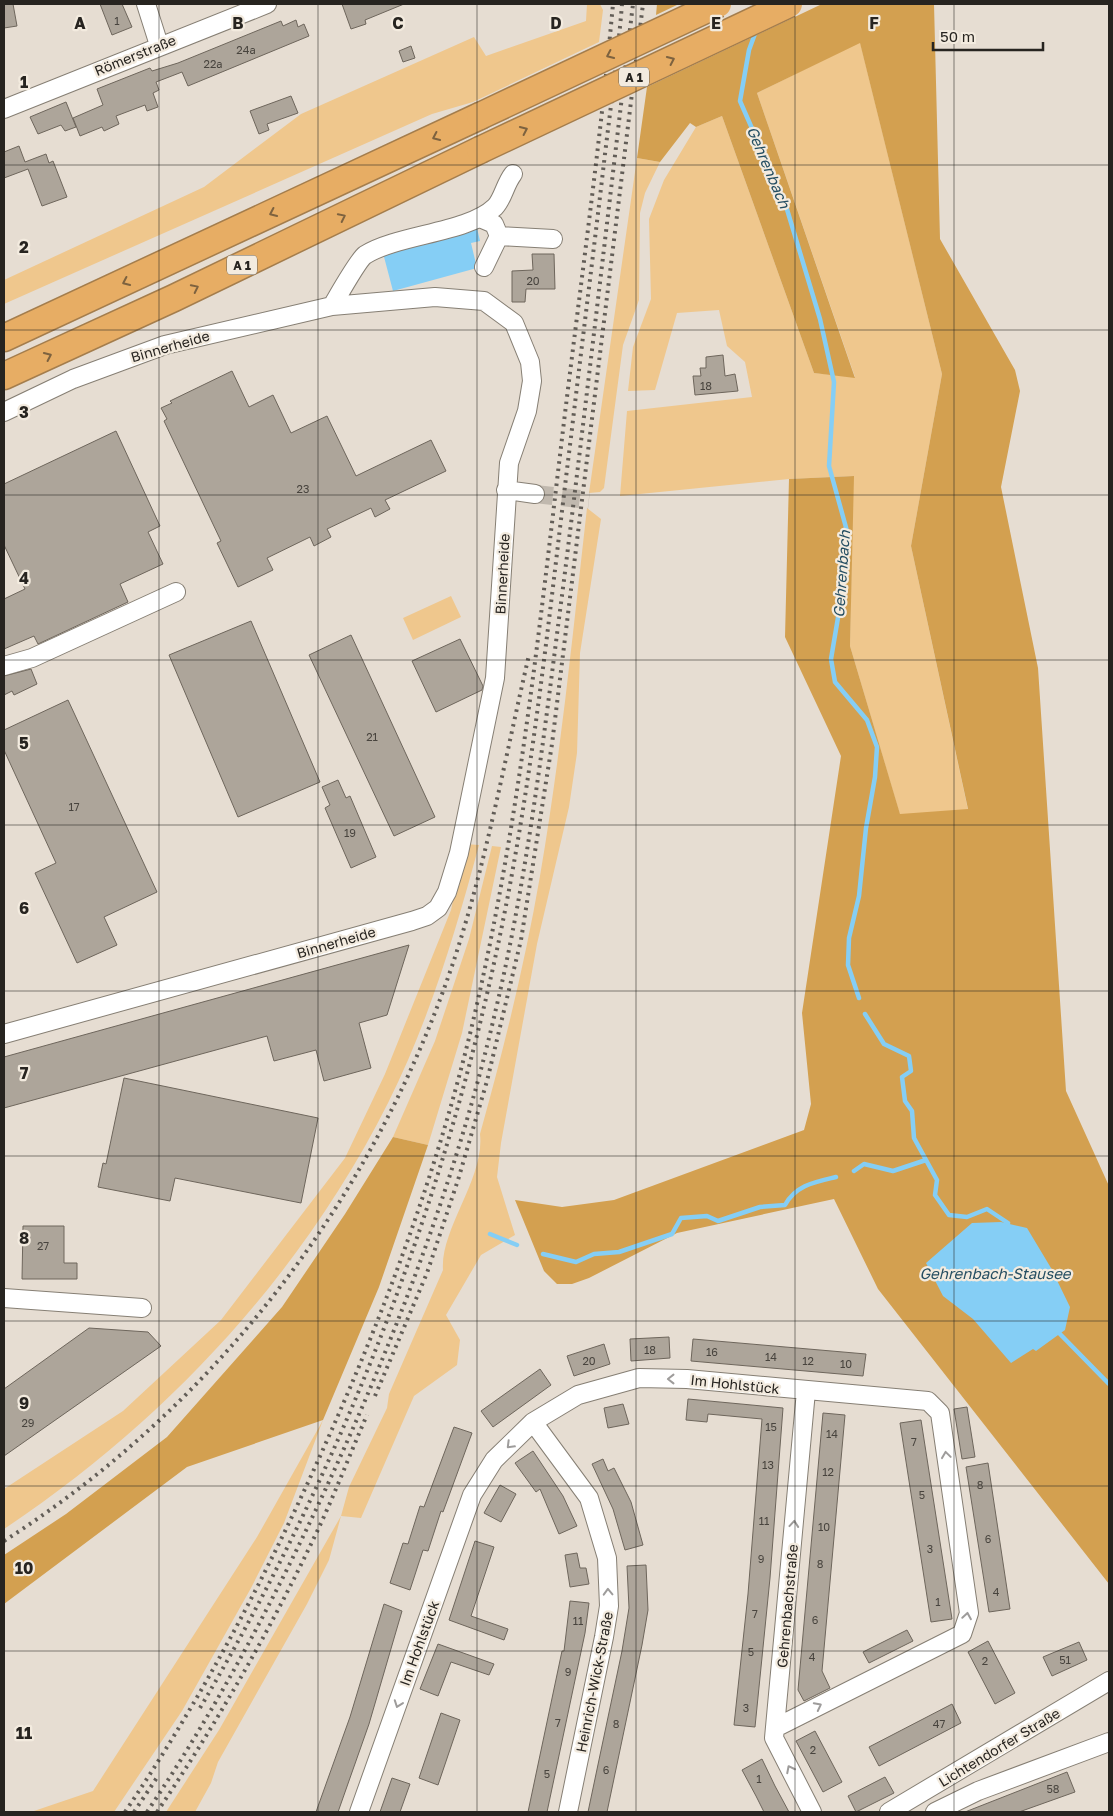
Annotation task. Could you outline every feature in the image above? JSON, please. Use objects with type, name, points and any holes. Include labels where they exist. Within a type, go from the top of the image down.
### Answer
[{"type":"highway","name":"A 1","points":[[4,338],[718,4]]},
{"type":"highway","name":"A 1","points":[[4,376],[174,298],[788,4]]},
{"type":"street","points":[[146,4],[159,45]]},
{"type":"street","name":"Römerstraße","points":[[4,109],[159,45],[267,4]]},
{"type":"street","points":[[332,306],[364,255],[390,244],[480,218],[496,206],[507,181],[513,174]]},
{"type":"street","points":[[480,218],[494,224],[500,236]]},
{"type":"street","points":[[500,236],[553,238]]},
{"type":"street","points":[[484,267],[500,236]]},
{"type":"street","name":"Binnerheide","points":[[4,412],[73,379],[165,344],[332,306],[435,297],[484,302],[514,323],[530,362],[532,381],[528,411],[509,462],[495,678],[459,853],[447,892],[438,908],[426,916],[412,921],[4,1034]]},
{"type":"street","points":[[506,490],[535,494]]},
{"type":"street","points":[[4,666],[32,658],[176,592]]},
{"type":"street","points":[[4,1298],[142,1308]]},
{"type":"street","name":"Im Hohlstück","points":[[359,1812],[472,1496],[494,1460],[533,1422],[578,1395],[639,1378],[687,1379],[928,1401],[940,1414],[969,1613],[962,1634],[775,1728]]},
{"type":"street","name":"Gehrenbachstraße","points":[[806,1391],[774,1738],[812,1812]]},
{"type":"street","name":"Heinrich-Wick-Straße","points":[[533,1422],[589,1498],[607,1558],[609,1606],[568,1812]]},
{"type":"street","name":"Lichtendorfer Straße","points":[[889,1812],[1109,1681]]},
{"type":"street","name":"Lichtendorfer Straße","points":[[935,1812],[978,1791],[1109,1742]]},
{"type":"shaded area","points":[[587,4],[600,4],[603,10],[599,42],[473,102],[432,114],[4,304],[4,280],[204,187],[301,114],[474,37],[486,56],[586,21]]},
{"type":"shaded area","points":[[657,4],[679,4],[656,15]]},
{"type":"shaded area","points":[[822,4],[934,4],[940,239],[1015,370],[1020,391],[1001,487],[1038,668],[1066,1091],[1109,1186],[1109,1584],[878,1289],[834,1199],[677,1233],[589,1278],[572,1284],[557,1284],[544,1271],[515,1200],[562,1207],[614,1200],[804,1130],[811,1104],[802,1013],[841,756],[785,637],[789,479],[854,476],[850,646],[900,814],[968,809],[911,546],[942,374],[860,43],[757,93],[855,378],[814,373],[722,116],[696,127],[690,123],[660,162],[637,158],[647,87]]},
{"type":"shaded area","points":[[860,42],[942,374],[911,546],[968,810],[900,815],[850,646],[853,476],[789,479],[620,496],[627,411],[752,397],[745,362],[727,346],[719,310],[677,313],[655,390],[628,391],[633,347],[651,299],[649,219],[664,180],[696,127],[722,116],[814,373],[855,377],[757,93]]},
{"type":"shaded area","points":[[637,158],[660,162],[645,193],[640,213],[639,300],[623,345],[604,488],[600,492],[589,493]]},
{"type":"shaded area","points":[[587,508],[601,519],[580,653],[577,753],[569,807],[537,944],[501,1143],[497,1177],[515,1235],[481,1255],[446,1315],[460,1340],[457,1365],[414,1396],[361,1518],[341,1516],[349,1487],[387,1408],[389,1394],[443,1270],[448,1238],[476,1168],[480,1151],[480,1134],[528,941],[540,876],[572,646]]},
{"type":"shaded area","points":[[451,596],[461,617],[413,640],[403,618]]},
{"type":"shaded area","points":[[465,844],[479,845],[440,977],[416,1041],[388,1103],[353,1167],[314,1228],[270,1286],[223,1341],[173,1393],[119,1442],[63,1487],[4,1529],[4,1489],[123,1411],[221,1320],[345,1158],[385,1074],[451,910]]},
{"type":"shaded area","points":[[492,846],[501,847],[462,1033],[428,1145],[393,1137],[435,1041],[469,939]]},
{"type":"shaded area","points":[[393,1137],[428,1145],[379,1287],[323,1420],[187,1467],[4,1604],[4,1555],[66,1514],[167,1437],[282,1307],[345,1214]]},
{"type":"shaded area","points":[[323,1420],[284,1523],[251,1588],[182,1711],[114,1812],[31,1812],[93,1791],[257,1537]]},
{"type":"shaded area","points":[[341,1516],[329,1560],[307,1604],[218,1762],[211,1783],[195,1812],[166,1812],[219,1730]]},
{"type":"water","points":[[477,228],[480,241],[471,243],[477,268],[393,291],[383,253]]},
{"type":"water","name":"Gehrenbach-Stausee","points":[[1001,1222],[1027,1228],[1051,1268],[1070,1307],[1065,1330],[1036,1351],[1033,1349],[1011,1363],[973,1319],[943,1296],[926,1263],[972,1223]]},
{"type":"building","points":[[4,4],[13,4],[17,26],[4,28]]},
{"type":"building","points":[[100,4],[122,4],[132,27],[112,35]]},
{"type":"building","points":[[342,4],[404,4],[365,20],[366,24],[351,29]]},
{"type":"building","points":[[296,20],[298,27],[304,24],[309,36],[188,86],[182,72],[156,82],[159,90],[153,93],[158,107],[147,111],[145,105],[116,116],[119,124],[104,131],[102,127],[80,136],[73,118],[103,105],[97,89],[150,68],[152,71],[178,63],[281,21],[283,26]]},
{"type":"building","points":[[411,46],[415,58],[403,62],[399,51]]},
{"type":"building","points":[[291,96],[298,113],[267,124],[269,130],[259,134],[250,111]]},
{"type":"building","points":[[66,102],[76,127],[65,131],[61,125],[38,134],[30,117]]},
{"type":"building","points":[[19,146],[25,162],[46,154],[49,163],[53,161],[67,197],[42,206],[28,169],[4,178],[4,152]]},
{"type":"building","points":[[532,254],[554,254],[555,289],[526,289],[525,302],[512,302],[512,271],[533,270]]},
{"type":"building","points":[[723,355],[725,376],[735,374],[738,391],[695,395],[693,376],[701,376],[700,368],[706,368],[706,357]]},
{"type":"building","points":[[232,371],[249,407],[273,395],[291,433],[327,416],[356,476],[431,440],[446,471],[385,500],[390,509],[375,517],[371,508],[327,529],[331,537],[314,546],[310,537],[267,558],[273,570],[238,587],[217,543],[221,541],[164,421],[167,419],[161,408],[172,403],[170,401]]},
{"type":"building","points":[[116,431],[160,526],[148,532],[163,564],[120,584],[128,602],[38,644],[34,636],[4,649],[4,599],[25,589],[4,545],[4,484]]},
{"type":"building","points":[[251,621],[320,782],[238,817],[169,655]]},
{"type":"building","points":[[351,635],[435,817],[394,836],[309,655]]},
{"type":"building","points":[[460,639],[483,686],[482,690],[436,712],[412,661]]},
{"type":"building","points":[[31,669],[37,684],[14,695],[12,691],[4,695],[4,676]]},
{"type":"building","points":[[68,700],[157,892],[104,917],[117,945],[77,963],[35,873],[56,863],[4,750],[4,730]]},
{"type":"building","points":[[338,780],[346,798],[350,796],[376,857],[351,868],[325,808],[330,805],[322,787]]},
{"type":"building","points":[[409,945],[387,1015],[359,1023],[371,1068],[324,1081],[316,1050],[274,1061],[267,1036],[4,1108],[4,1057]]},
{"type":"building","points":[[124,1078],[318,1118],[301,1203],[175,1178],[170,1201],[98,1187],[103,1163],[106,1164]]},
{"type":"building","points":[[23,1226],[64,1226],[64,1263],[77,1263],[77,1279],[22,1279]]},
{"type":"building","points":[[89,1328],[148,1332],[161,1346],[4,1456],[4,1389]]},
{"type":"building","points":[[669,1337],[670,1358],[631,1361],[630,1339]]},
{"type":"building","points":[[693,1339],[866,1354],[863,1376],[691,1361]]},
{"type":"building","points":[[604,1344],[610,1364],[574,1376],[567,1356]]},
{"type":"building","points":[[540,1369],[551,1385],[493,1427],[481,1411]]},
{"type":"building","points":[[688,1399],[783,1408],[770,1578],[755,1727],[734,1725],[748,1594],[762,1419],[708,1414],[707,1422],[686,1420]]},
{"type":"building","points":[[623,1404],[629,1424],[608,1428],[604,1408]]},
{"type":"building","points":[[967,1407],[975,1457],[962,1459],[954,1409]]},
{"type":"building","points":[[823,1413],[845,1415],[822,1671],[830,1688],[804,1701],[798,1690]]},
{"type":"building","points":[[921,1420],[952,1619],[931,1622],[900,1423]]},
{"type":"building","points":[[454,1427],[472,1433],[443,1512],[441,1511],[428,1551],[423,1550],[410,1590],[390,1583],[403,1543],[408,1544],[420,1506],[424,1507]]},
{"type":"building","points":[[533,1451],[563,1496],[577,1526],[559,1534],[540,1489],[536,1492],[515,1463]]},
{"type":"building","points":[[603,1459],[608,1471],[614,1468],[631,1502],[643,1545],[625,1550],[613,1509],[592,1464]]},
{"type":"building","points":[[988,1463],[1010,1609],[989,1612],[966,1467]]},
{"type":"building","points":[[500,1485],[516,1494],[501,1522],[484,1513]]},
{"type":"building","points":[[475,1541],[494,1547],[471,1616],[508,1629],[504,1640],[449,1620]]},
{"type":"building","points":[[577,1553],[580,1568],[586,1568],[589,1584],[570,1587],[565,1555]]},
{"type":"building","points":[[646,1565],[648,1610],[607,1812],[588,1812],[622,1651],[629,1608],[627,1566]]},
{"type":"building","points":[[570,1601],[589,1603],[585,1633],[547,1812],[528,1812],[562,1651],[564,1651]]},
{"type":"building","points":[[384,1604],[402,1611],[369,1724],[338,1812],[316,1812],[350,1717]]},
{"type":"building","points":[[907,1630],[913,1641],[869,1663],[863,1652]]},
{"type":"building","points":[[988,1641],[1015,1693],[995,1704],[968,1652]]},
{"type":"building","points":[[1079,1642],[1087,1660],[1052,1676],[1043,1657]]},
{"type":"building","points":[[438,1644],[494,1664],[489,1675],[451,1662],[438,1696],[420,1689]]},
{"type":"building","points":[[952,1704],[961,1723],[879,1766],[869,1747]]},
{"type":"building","points":[[441,1713],[460,1720],[438,1785],[419,1778]]},
{"type":"building","points":[[815,1731],[842,1782],[823,1792],[796,1741]]},
{"type":"building","points":[[762,1759],[789,1812],[764,1812],[742,1770]]},
{"type":"building","points":[[1067,1772],[1075,1792],[1019,1812],[965,1812]]},
{"type":"building","points":[[885,1777],[894,1793],[856,1812],[848,1796]]},
{"type":"building","points":[[392,1778],[410,1784],[400,1812],[380,1812]]},
{"type":"waterway","name":"Gehrenbach","points":[[756,31],[749,50],[740,101],[786,206],[820,319],[834,382],[829,466],[847,531],[842,594],[831,659],[835,682],[867,720],[877,747],[875,777],[866,828],[859,896],[849,938],[848,965],[859,998]]},
{"type":"waterway","name":"Gehrenbach","points":[[865,1014],[884,1044],[909,1056],[911,1071],[902,1077],[905,1101],[912,1111],[914,1138],[937,1180],[935,1195],[949,1215],[967,1217],[987,1209],[1008,1223]]},
{"type":"waterway","points":[[854,1171],[864,1164],[893,1171],[926,1160]]},
{"type":"waterway","points":[[543,1254],[576,1262],[594,1254],[619,1252],[672,1234],[681,1218],[707,1216],[718,1221],[760,1207],[785,1205],[789,1198],[807,1185],[836,1177]]},
{"type":"waterway","points":[[490,1234],[517,1245]]},
{"type":"waterway","name":"Gehrenbach","points":[[1060,1334],[1109,1384]]},
{"type":"tunnel","points":[[535,494],[589,500]]},
{"type":"railway","points":[[125,1812],[184,1719],[238,1624],[287,1527],[333,1427],[376,1324],[415,1219],[433,1166],[464,1059],[492,933],[528,718],[596,164],[613,4]]},
{"type":"railway","points":[[200,1708],[251,1617],[298,1525],[342,1431],[381,1336],[417,1239],[448,1141],[476,1041],[499,940],[532,752],[622,4]]},
{"type":"railway","points":[[147,1812],[204,1721],[257,1628],[305,1532],[350,1435],[393,1332],[432,1228],[450,1175],[481,1067],[507,960],[535,798],[573,508],[633,4]]},
{"type":"railway","points":[[375,1396],[427,1273],[458,1180],[487,1081],[521,940],[552,744],[643,4]]},
{"type":"railway","points":[[4,1541],[80,1487],[151,1428],[217,1362],[277,1291],[330,1216],[378,1136],[418,1053],[452,966],[464,928],[485,850],[529,655]]},
{"type":"railway","points":[[157,1812],[220,1713],[278,1610],[320,1525],[367,1415]]},
{"type":"railway","points":[[134,1812],[158,1776]]}]
